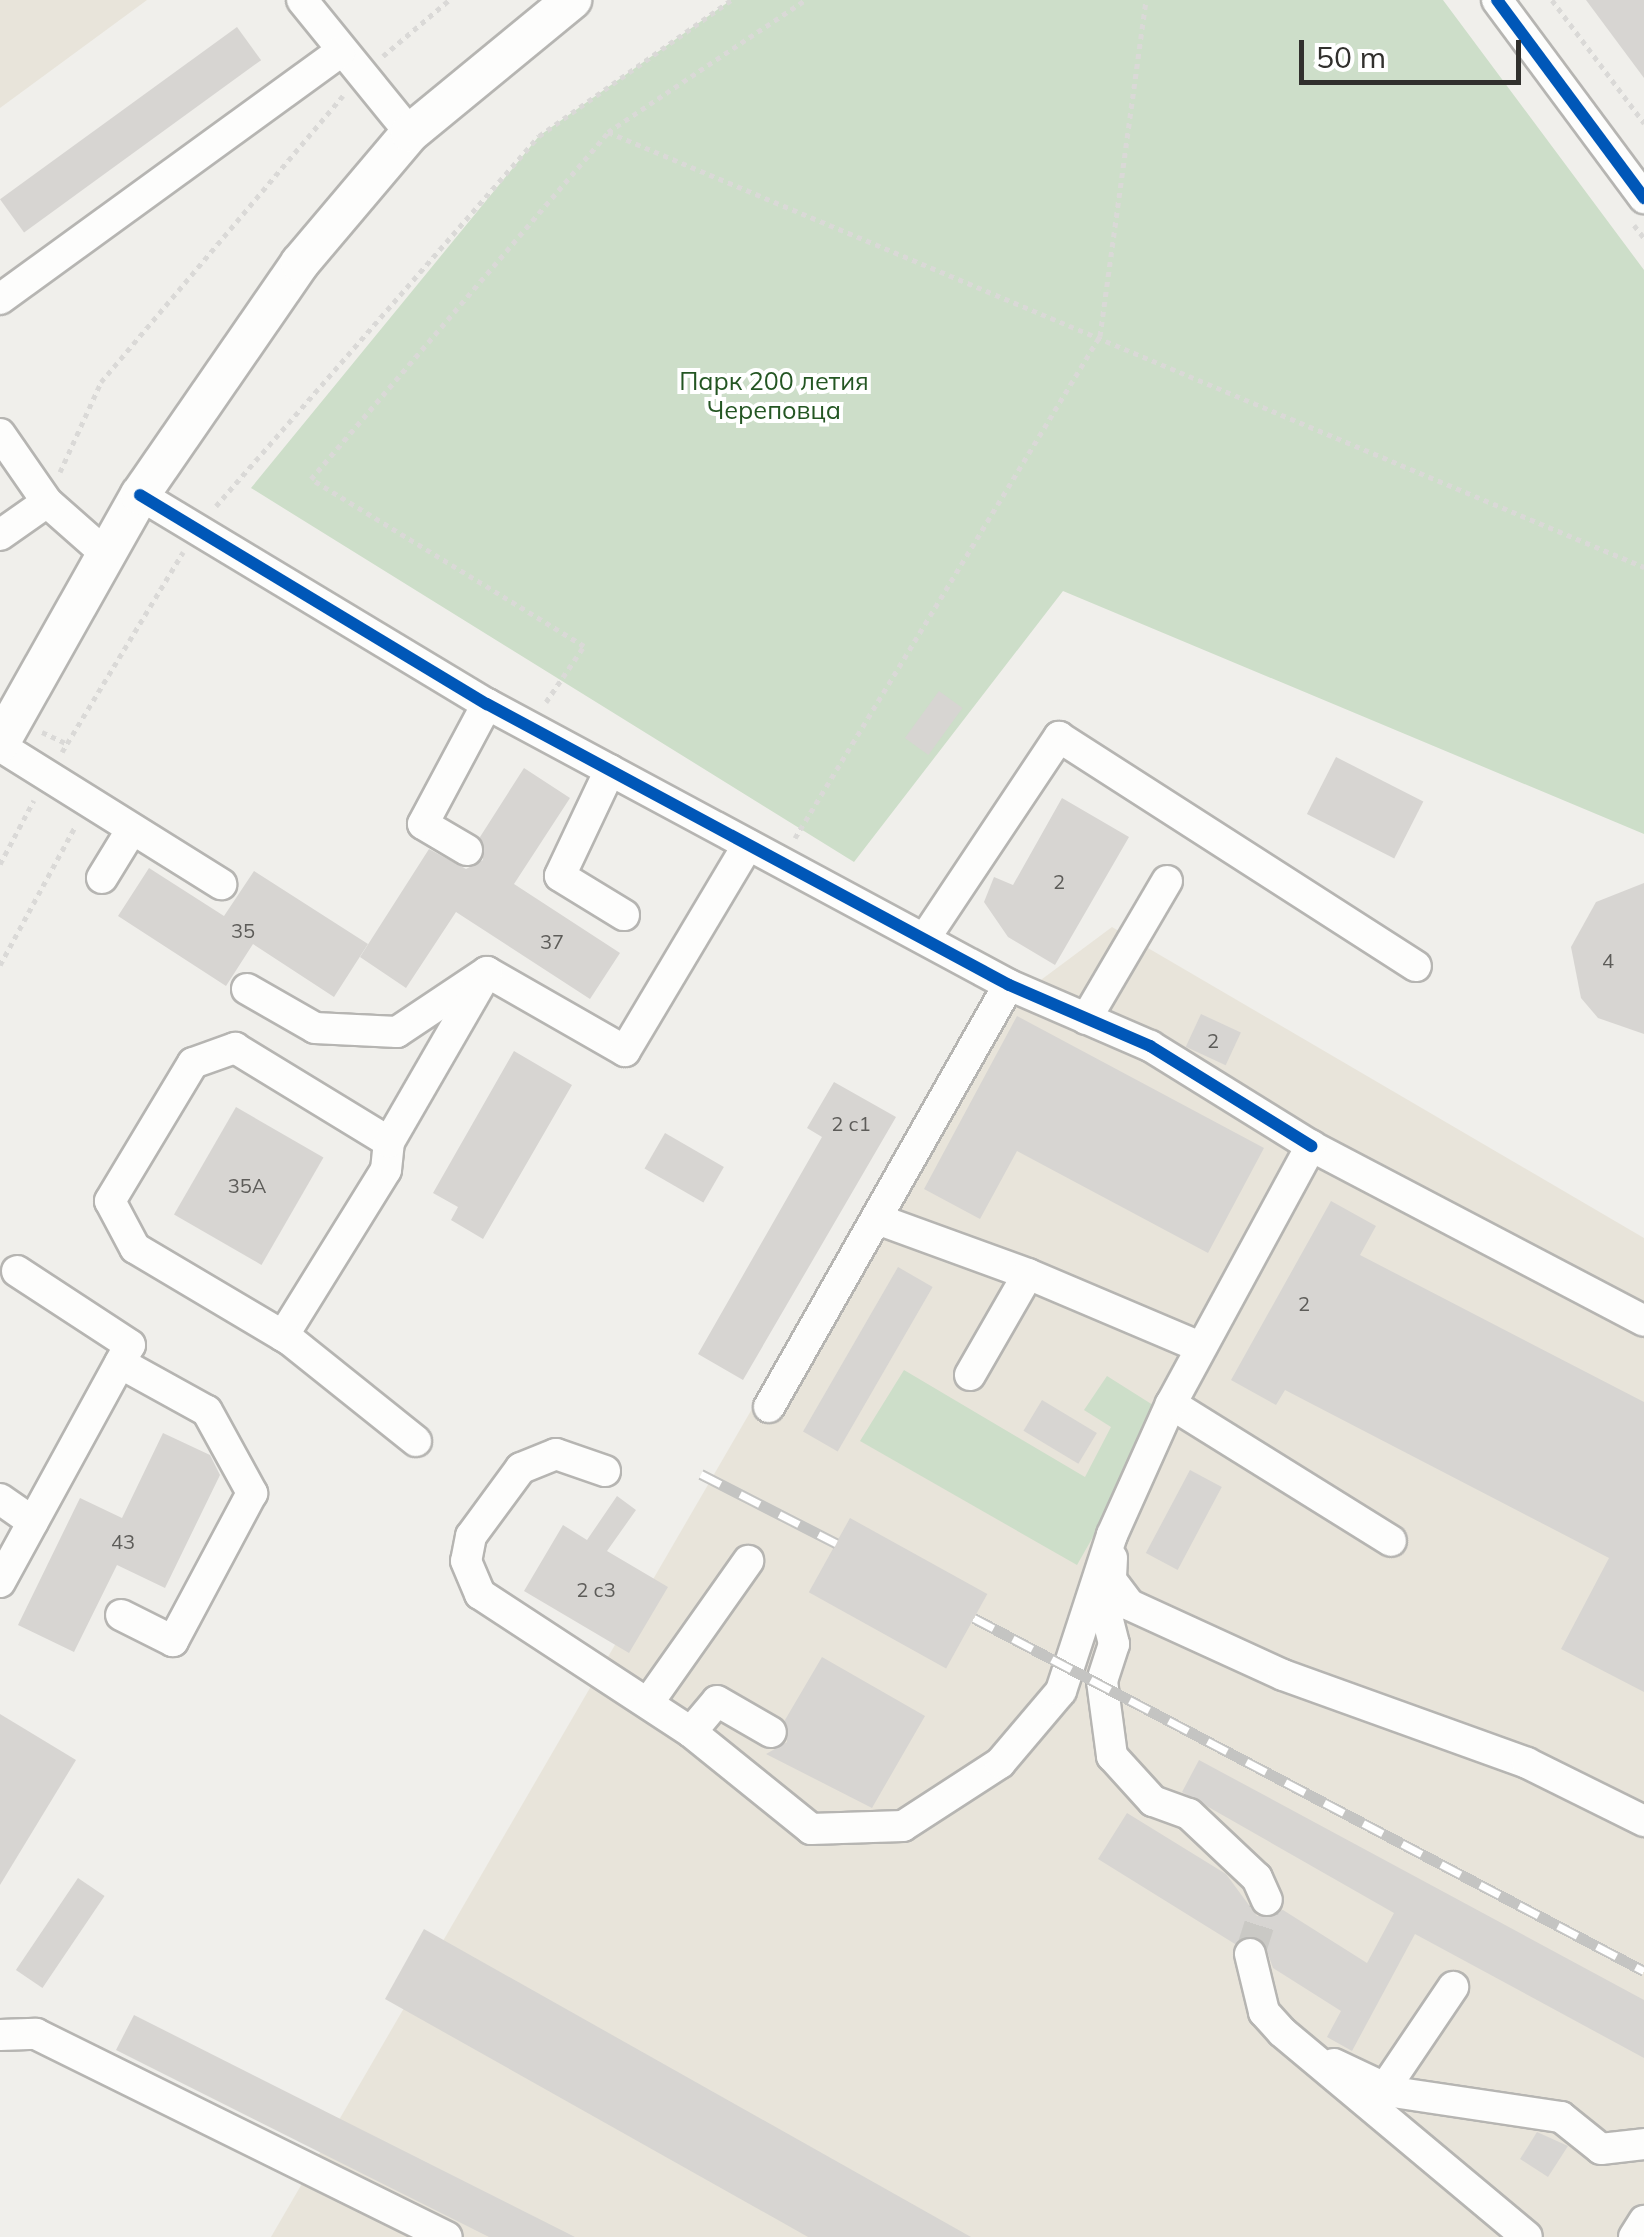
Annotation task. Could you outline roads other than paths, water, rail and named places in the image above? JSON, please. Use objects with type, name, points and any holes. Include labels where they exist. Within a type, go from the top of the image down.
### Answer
[{"type":"main road","points":[[0,744],[140,495],[300,264],[410,133],[572,0]]},
{"type":"street","points":[[302,0],[340,52],[410,133]]},
{"type":"street","points":[[1497,0],[1644,198]]},
{"type":"street","points":[[0,300],[340,52]]},
{"type":"street","points":[[0,434],[47,502],[106,554]]},
{"type":"street","points":[[140,495],[199,526],[486,704],[1009,985],[1086,1018],[1312,1146],[1644,1321]]},
{"type":"street","points":[[0,535],[47,502]]},
{"type":"street","points":[[467,850],[423,824],[486,704]]},
{"type":"street","points":[[925,938],[1059,737],[1416,966]]},
{"type":"street","points":[[0,744],[221,884]]},
{"type":"street","points":[[610,770],[560,876],[624,915]]},
{"type":"street","points":[[102,878],[132,830]]},
{"type":"street","points":[[488,972],[625,1051],[748,845]]},
{"type":"street","points":[[1086,1018],[1167,881]]},
{"type":"street","points":[[247,990],[315,1028],[397,1032],[488,972]]},
{"type":"street","points":[[283,1336],[386,1170],[389,1142],[488,972]]},
{"type":"street","points":[[769,1407],[1009,985]]},
{"type":"street","points":[[389,1142],[235,1048],[193,1063],[110,1201],[136,1248],[283,1336],[416,1441]]},
{"type":"street","points":[[605,1471],[556,1454],[521,1468],[471,1536],[466,1561],[480,1594],[692,1732],[811,1829],[903,1826],[1000,1764],[1062,1691],[1112,1536],[1198,1346],[1312,1146]]},
{"type":"street","points":[[877,1218],[1028,1274],[1198,1346]]},
{"type":"street","points":[[0,1582],[130,1345],[17,1272]]},
{"type":"street","points":[[970,1376],[1028,1274]]},
{"type":"street","points":[[120,1364],[207,1412],[252,1493],[174,1641],[122,1615]]},
{"type":"street","points":[[1172,1404],[1392,1541]]},
{"type":"street","points":[[0,1499],[33,1522]]},
{"type":"street","points":[[1112,1536],[1111,1580],[1130,1605],[1283,1675],[1527,1763],[1644,1821]]},
{"type":"street","points":[[648,1703],[748,1561]]},
{"type":"street","points":[[1099,1585],[1114,1644],[1102,1681],[1112,1756],[1153,1801],[1189,1814],[1257,1878],[1266,1900]]},
{"type":"street","points":[[692,1732],[718,1701],[771,1732]]},
{"type":"street","points":[[1250,1954],[1264,2012],[1318,2057],[1371,2112],[1527,2237]]},
{"type":"street","points":[[1385,2088],[1453,1987]]},
{"type":"street","points":[[0,2035],[36,2034],[446,2237]]},
{"type":"street","points":[[1318,2057],[1385,2088],[1561,2117],[1601,2150],[1644,2144]]},
{"type":"tunnel","points":[[1250,1954],[1267,1900]]},
{"type":"railway","points":[[701,1474],[836,1543]]},
{"type":"railway","points":[[974,1618],[1644,1971]]},
{"type":"park label","name":"Парк 200 летия Череповца","points":[[774,396]]}]
